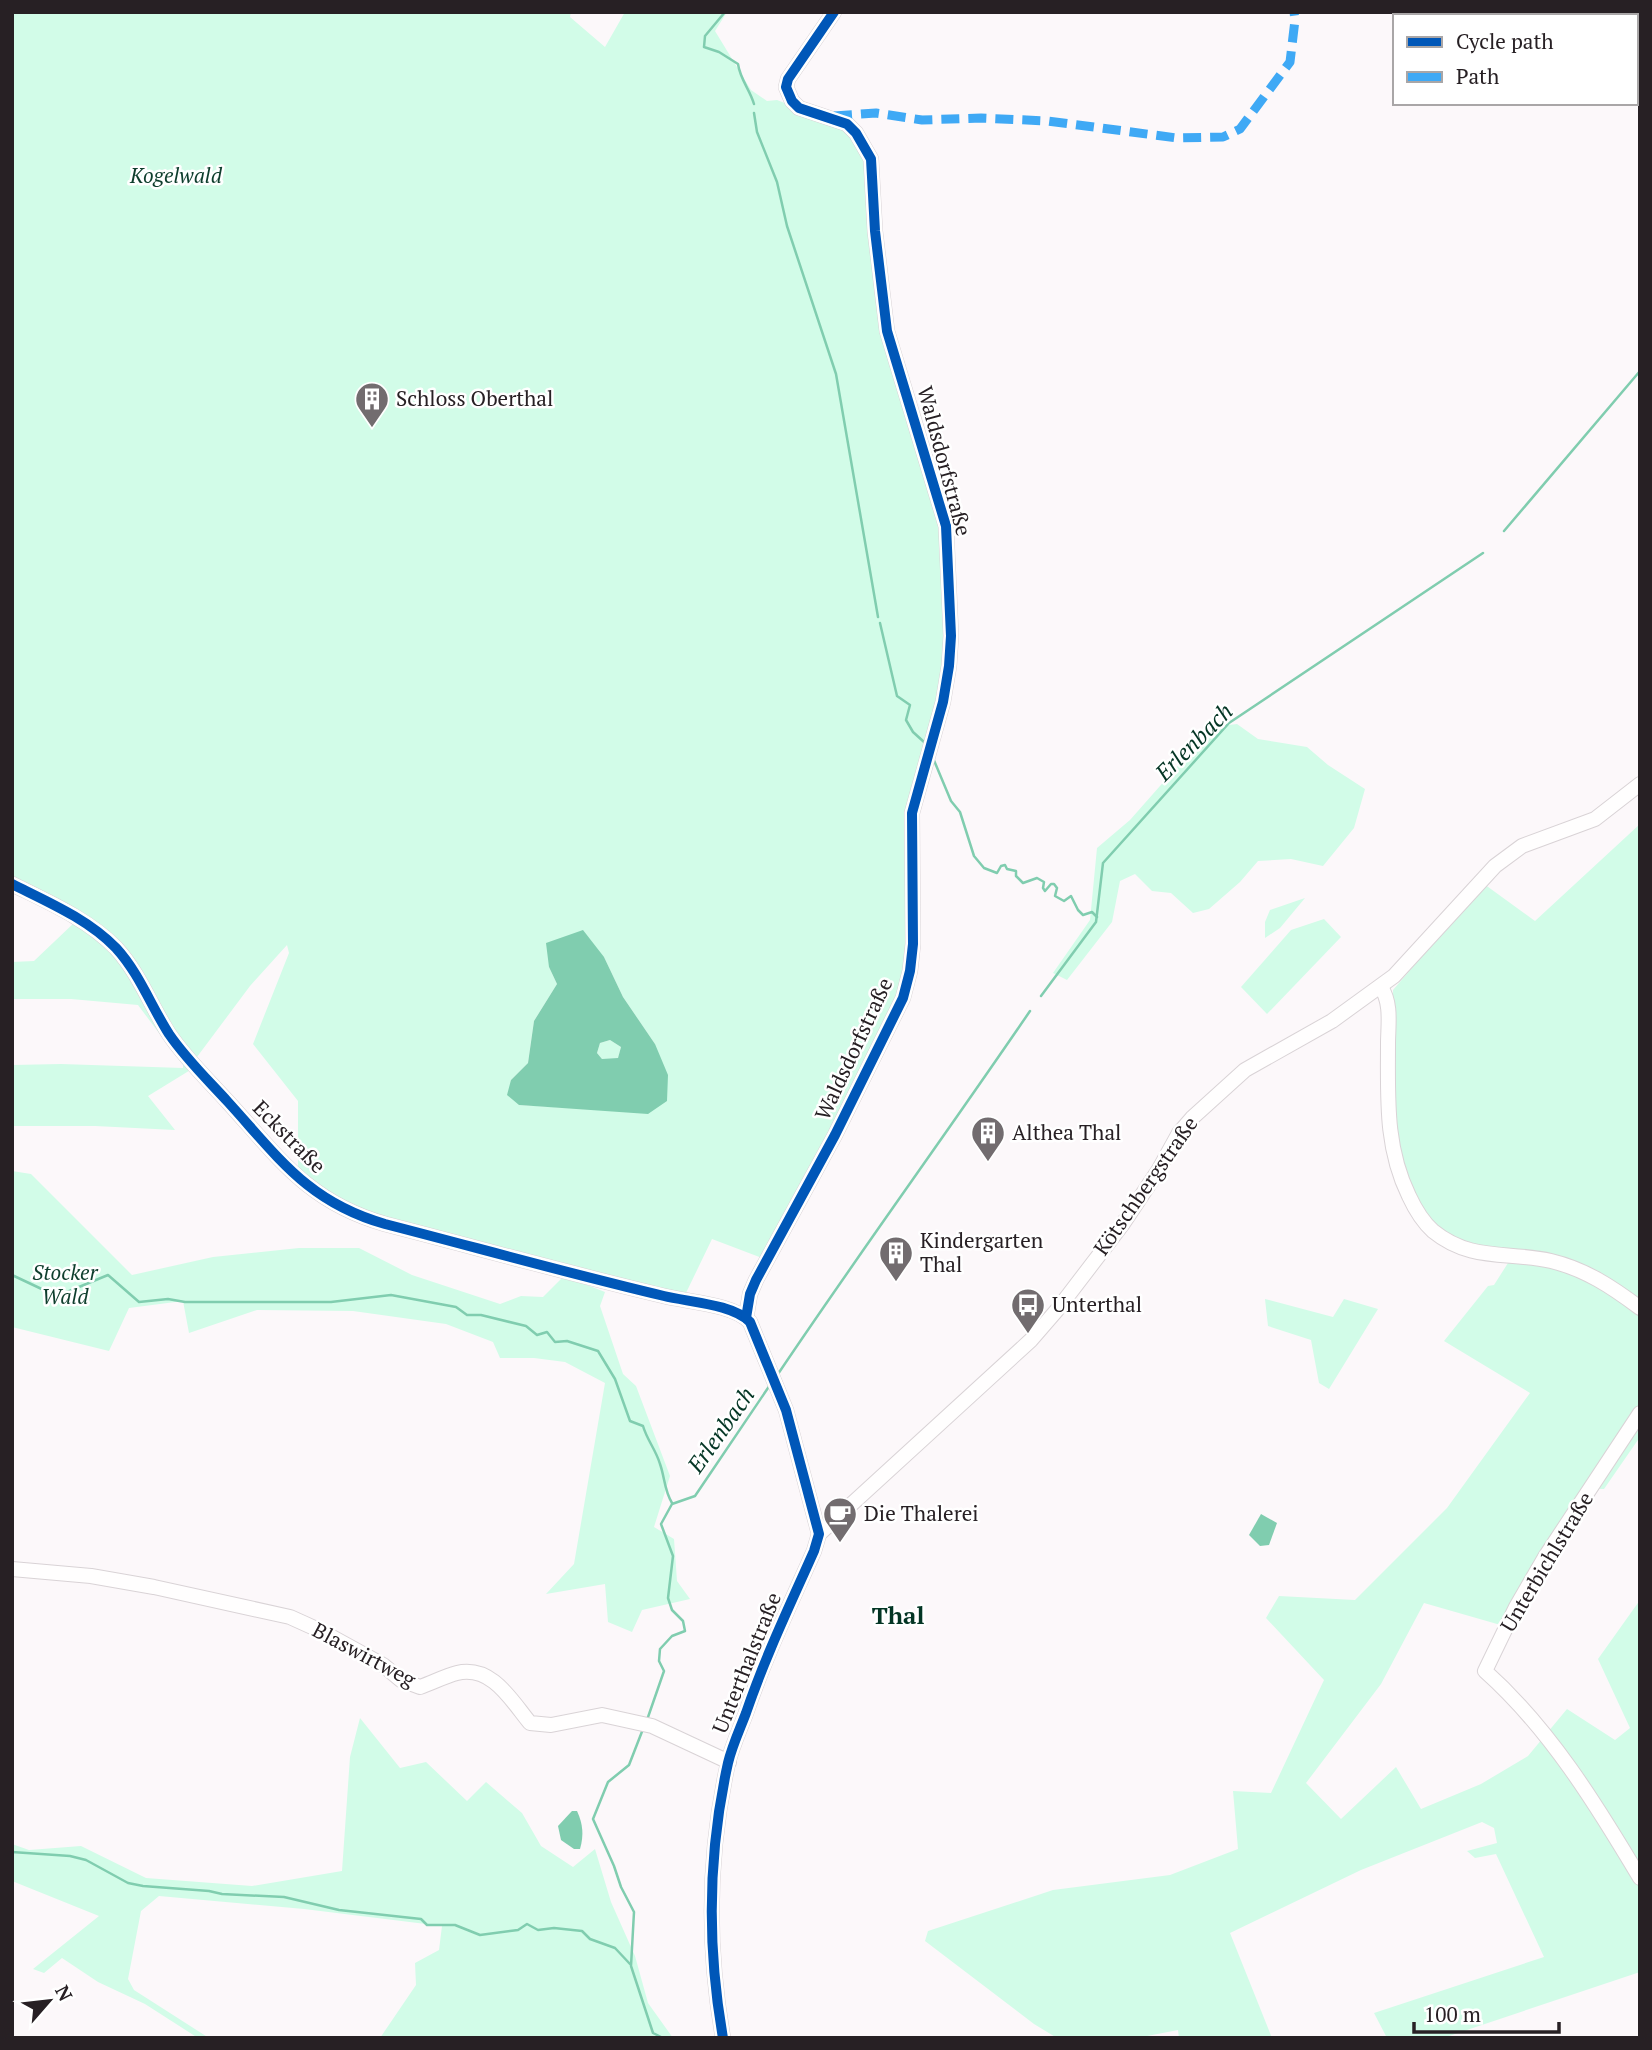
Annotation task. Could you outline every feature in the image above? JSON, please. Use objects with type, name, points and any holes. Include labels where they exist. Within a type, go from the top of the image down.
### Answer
[{"type":"street","name":"Waldsdorfstraße","points":[[746,1318],[750,1294],[756,1280],[835,1135],[903,998],[913,944],[912,813],[943,702],[949,666],[951,636],[946,526],[887,331],[875,231],[871,159],[856,133],[847,124],[799,108],[792,101],[786,86],[788,79],[834,12]]},
{"type":"street","name":"Kötschbergstraße","points":[[819,1534],[1031,1340],[1122,1225],[1158,1171],[1182,1128],[1192,1118],[1245,1070],[1332,1021],[1381,987],[1494,866],[1521,846],[1595,819],[1640,784]]},
{"type":"street","name":"Eckstraße","points":[[12,884],[95,929],[116,948],[135,974],[168,1032],[188,1058],[297,1177],[333,1204],[376,1221],[666,1297],[719,1308],[746,1318]]},
{"type":"street","points":[[1381,987],[1388,1004],[1388,1112],[1392,1150],[1404,1184],[1423,1221],[1448,1241],[1472,1252],[1544,1259],[1584,1272],[1602,1280],[1640,1308]]},
{"type":"street","points":[[746,1318],[753,1328],[774,1379],[819,1534]]},
{"type":"street","name":"Unterbichlstraße","points":[[1640,1413],[1545,1557],[1516,1607],[1485,1671],[1515,1698],[1553,1745],[1604,1818],[1640,1878]]},
{"type":"street","name":"Unterthalstraße","points":[[723,2038],[715,1970],[712,1890],[713,1852],[729,1762],[764,1661],[814,1552],[819,1534]]},
{"type":"street","name":"Blaswirtweg","points":[[12,1569],[91,1576],[290,1617],[383,1665],[401,1680],[420,1687],[457,1673],[481,1672],[499,1685],[530,1723],[551,1725],[602,1715],[645,1724],[729,1762]]},
{"type":"green space","name":"Kogelwald","points":[[12,12],[571,12],[570,17],[605,47],[625,12],[727,12],[715,31],[751,90],[767,101],[777,100],[846,127],[867,159],[874,268],[943,525],[947,666],[921,761],[910,944],[899,996],[833,1132],[762,1258],[712,1239],[685,1295],[386,1220],[336,1199],[298,1170],[298,1101],[253,1044],[289,953],[287,945],[250,986],[194,1061],[121,950],[12,880]],"holes":[[[604,957],[623,997],[655,1044],[570,1108],[519,1105],[511,1080],[528,1063],[534,1021],[557,984],[549,967]]]},
{"type":"green space","points":[[1237,724],[1258,739],[1307,747],[1328,765],[1365,789],[1354,828],[1323,866],[1291,859],[1258,861],[1240,882],[1209,909],[1193,913],[1171,893],[1152,891],[1135,874],[1120,881],[1112,922],[1067,980],[1053,973],[1090,920],[1097,848],[1130,820],[1212,727]]},
{"type":"green space","points":[[1640,824],[1640,1437],[1604,1489],[1599,1489],[1551,1559],[1511,1628],[1424,1603],[1381,1684],[1306,1783],[1341,1819],[1396,1767],[1421,1809],[1481,1784],[1528,1756],[1567,1709],[1615,1740],[1630,1728],[1598,1659],[1640,1600],[1640,1972],[1443,2038],[1387,2038],[1374,2013],[1544,1957],[1496,1854],[1475,1858],[1467,1851],[1497,1843],[1494,1828],[1482,1822],[1361,1870],[1230,1933],[1272,2038],[1179,2038],[1178,2030],[1137,2038],[1057,2038],[1034,2024],[925,1941],[928,1931],[1053,1890],[1170,1875],[1238,1849],[1233,1791],[1271,1793],[1324,1680],[1266,1618],[1279,1596],[1355,1600],[1447,1508],[1530,1393],[1444,1341],[1488,1286],[1494,1285],[1508,1263],[1511,1252],[1474,1247],[1454,1239],[1430,1218],[1412,1191],[1401,1160],[1395,1126],[1392,1090],[1393,990],[1484,884],[1535,921]]},
{"type":"green space","points":[[1305,898],[1280,928],[1265,938],[1265,922],[1270,910]]},
{"type":"green space","points":[[1324,919],[1341,937],[1267,1014],[1241,987],[1291,930]]},
{"type":"green space","points":[[75,922],[112,952],[192,1069],[148,1096],[175,1130],[12,1126],[12,1065],[183,1068],[138,1005],[71,999],[12,999],[12,962],[34,961]]},
{"type":"green space","points":[[610,1040],[621,1047],[618,1059],[602,1059],[597,1053],[600,1043]]},
{"type":"green space","name":"Stocker Wald","points":[[12,1171],[31,1174],[132,1275],[213,1257],[299,1248],[359,1248],[412,1275],[500,1304],[521,1296],[543,1297],[564,1276],[605,1292],[600,1306],[623,1374],[636,1386],[670,1476],[654,1527],[674,1539],[677,1581],[690,1599],[642,1610],[632,1632],[608,1622],[605,1584],[546,1594],[574,1564],[605,1383],[565,1362],[500,1358],[493,1342],[446,1324],[353,1311],[257,1310],[189,1333],[183,1301],[129,1308],[109,1351],[12,1327]]},
{"type":"green space","points":[[1265,1299],[1333,1317],[1344,1299],[1378,1309],[1329,1389],[1319,1383],[1311,1340],[1268,1326]]},
{"type":"green space","points":[[360,1718],[400,1768],[426,1762],[467,1801],[486,1782],[522,1813],[541,1846],[573,1867],[595,1849],[611,1902],[635,1956],[648,2003],[673,2038],[380,2038],[416,1985],[415,1963],[439,1950],[442,1926],[304,1909],[159,1896],[141,1911],[128,1979],[134,1990],[209,2038],[198,2038],[145,2004],[98,1982],[62,1958],[44,1973],[33,1969],[99,1916],[12,1881],[12,1844],[29,1850],[81,1846],[146,1878],[252,1886],[342,1871],[350,1757]]},
{"type":"shaded area","points":[[583,930],[604,957],[623,997],[655,1044],[668,1075],[667,1101],[648,1114],[519,1105],[507,1095],[511,1080],[528,1063],[534,1021],[557,984],[549,967],[546,943]],"holes":[[[610,1040],[621,1047],[618,1058],[602,1059],[597,1053],[600,1043]]]},
{"type":"shaded area","points":[[1261,1514],[1277,1523],[1269,1545],[1260,1546],[1249,1535]]},
{"type":"shaded area","points":[[572,1811],[577,1811],[582,1825],[580,1849],[574,1849],[561,1840],[558,1826]]},
{"type":"waterway","points":[[725,12],[705,36],[704,47],[719,52],[738,64],[754,104]]},
{"type":"waterway","points":[[754,113],[757,132],[777,182],[787,226],[836,374],[878,617]]},
{"type":"waterway","name":"Erlenbach","points":[[1504,531],[1640,371]]},
{"type":"waterway","name":"Erlenbach","points":[[1041,996],[1096,922],[1103,863],[1229,723],[1483,553]]},
{"type":"waterway","points":[[880,623],[897,696],[910,705],[906,720],[913,732],[924,742]]},
{"type":"waterway","points":[[933,758],[951,801],[960,812],[974,856],[984,868],[997,873],[1001,866],[1005,865],[1007,869],[1016,871],[1016,876],[1023,883],[1037,878],[1044,882],[1045,891],[1054,884],[1057,888],[1055,896],[1064,901],[1071,896],[1083,915],[1092,912],[1097,917]]},
{"type":"waterway","name":"Erlenbach","points":[[778,1374],[1030,1011]]},
{"type":"waterway","points":[[12,1275],[48,1292],[62,1294],[108,1275],[139,1302],[168,1299],[185,1302],[331,1302],[391,1295],[456,1307],[467,1315],[481,1315],[526,1326],[537,1335],[547,1332],[555,1342],[567,1341],[598,1351],[615,1379],[630,1421],[643,1426],[662,1469],[672,1503]]},
{"type":"waterway","name":"Erlenbach","points":[[647,1720],[664,1671],[659,1661],[660,1649],[672,1636],[685,1631],[683,1621],[672,1610],[668,1598],[673,1556],[661,1524],[672,1504],[695,1496],[770,1385]]},
{"type":"waterway","name":"Erlenbach","points":[[643,1729],[629,1765],[608,1782],[593,1819],[634,1912],[631,1966],[653,2033],[663,2038]]},
{"type":"waterway","points":[[12,1852],[70,1856],[86,1860],[128,1883],[143,1886],[284,1897],[339,1910],[421,1919],[427,1925],[455,1925],[480,1935],[518,1930],[527,1924],[538,1930],[554,1928],[582,1931],[590,1939],[615,1948],[630,1964]]},
{"type":"marked path","points":[[834,116],[876,113],[922,120],[981,118],[1048,121],[1177,138],[1223,137],[1240,129],[1290,62],[1294,12]]},
{"type":"cycle path","points":[[746,1318],[750,1294],[756,1280],[835,1135],[903,998],[913,944],[912,813],[943,702],[949,666],[951,636],[946,526],[887,331],[875,231],[871,159],[856,133],[847,124],[799,108],[792,101],[786,87],[788,79],[834,12]]},
{"type":"cycle path","points":[[12,884],[80,920],[116,948],[138,979],[169,1034],[190,1061],[297,1176],[335,1204],[385,1224],[629,1288],[722,1307],[750,1322],[786,1410],[819,1534],[734,1744],[721,1797],[713,1866],[712,1935],[723,2038]]},
{"type":"place","name":"Schloss Oberthal","points":[[372,429]]},
{"type":"place","name":"Althea Thal","points":[[988,1163]]},
{"type":"place","name":"Kindergarten Thal","points":[[896,1283]]},
{"type":"place","name":"Unterthal","points":[[1028,1335]]},
{"type":"place","name":"Die Thalerei","points":[[840,1544]]},
{"type":"district","name":"Thal","points":[[898,1616]]}]
